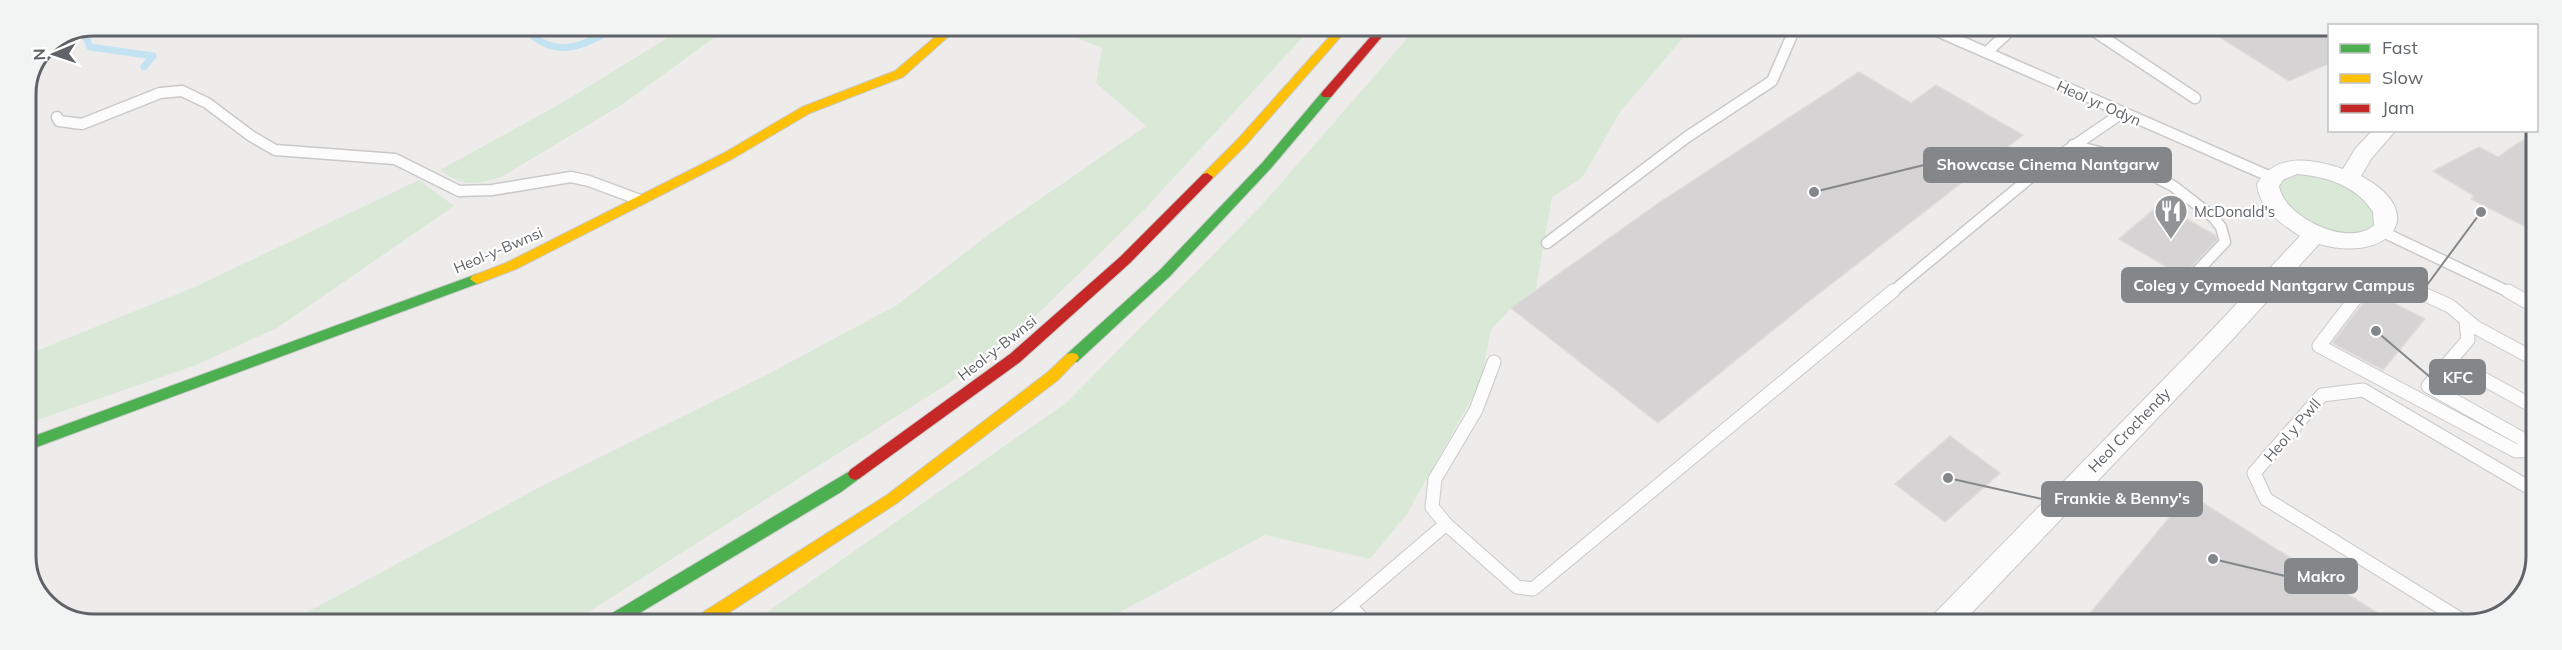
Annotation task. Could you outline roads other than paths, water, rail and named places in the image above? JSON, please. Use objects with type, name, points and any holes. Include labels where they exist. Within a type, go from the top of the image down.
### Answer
[{"type":"main road","name":"Heol-y-Bwnsi","points":[[36,441],[511,266],[728,156],[806,110],[899,74],[943,36]]},
{"type":"main road","name":"Heol-y-Bwnsi","points":[[625,614],[836,488],[1015,358],[1125,260],[1241,143],[1336,36]]},
{"type":"main road","points":[[714,614],[892,499],[1053,376],[1165,273],[1267,165],[1377,36]]},
{"type":"street","points":[[2348,179],[2362,154],[2384,132]]},
{"type":"street","points":[[2296,167],[2330,172],[2348,179],[2364,189],[2380,206],[2386,222],[2383,232],[2372,239],[2356,242],[2314,234],[2295,224],[2280,212],[2270,199],[2267,187],[2271,177],[2282,170],[2296,167]]},
{"type":"street","name":"Heol Crochendy","points":[[1953,614],[2222,335],[2314,234]]},
{"type":"lane","points":[[1547,243],[1687,137],[1772,81],[1792,36]]},
{"type":"lane","name":"Heol yr Odyn","points":[[1949,36],[2271,177]]},
{"type":"lane","points":[[1987,52],[2004,36]]},
{"type":"lane","points":[[2102,36],[2195,98]]},
{"type":"lane","points":[[57,117],[59,121],[80,124],[104,117],[158,93],[180,90],[209,105],[259,143],[275,150],[395,159],[459,191],[492,190],[571,177],[590,181],[640,200]]},
{"type":"lane","points":[[1494,362],[1476,410],[1435,479],[1432,507],[1446,524],[1517,587],[1533,588],[2073,145],[2122,113]]},
{"type":"lane","points":[[2073,145],[2086,152],[2116,156],[2159,178],[2203,208],[2220,224],[2225,242],[2188,281],[2162,281]]},
{"type":"lane","points":[[2383,232],[2492,282],[2526,301]]},
{"type":"lane","points":[[2526,354],[2466,321],[2452,307],[2397,287],[2371,287],[2362,290],[2319,346],[2516,451],[2526,449]]},
{"type":"lane","points":[[2466,321],[2468,340],[2428,386],[2526,443]]},
{"type":"lane","points":[[2451,361],[2526,403]]},
{"type":"lane","name":"Heol y Pwll","points":[[2452,614],[2266,499],[2254,473],[2322,395],[2363,390],[2526,486]]},
{"type":"lane","points":[[1340,614],[1446,524]]},
{"type":"lane","points":[[1350,606],[1358,614]]},
{"type":"waterway","points":[[534,36],[546,44],[558,47],[570,47],[600,36]]},
{"type":"waterway","points":[[86,37],[90,47],[153,56],[144,67]]},
{"type":"place","name":"Showcase Cinema Nantgarw","points":[[1814,192]]},
{"type":"place","name":"Coleg y Cymoedd Nantgarw Campus","points":[[2481,212]]},
{"type":"place","name":"McDonald's","points":[[2171,240]]},
{"type":"place","name":"KFC","points":[[2376,331]]},
{"type":"place","name":"Frankie & Benny's","points":[[1948,478]]},
{"type":"place","name":"Makro","points":[[2213,559]]}]
